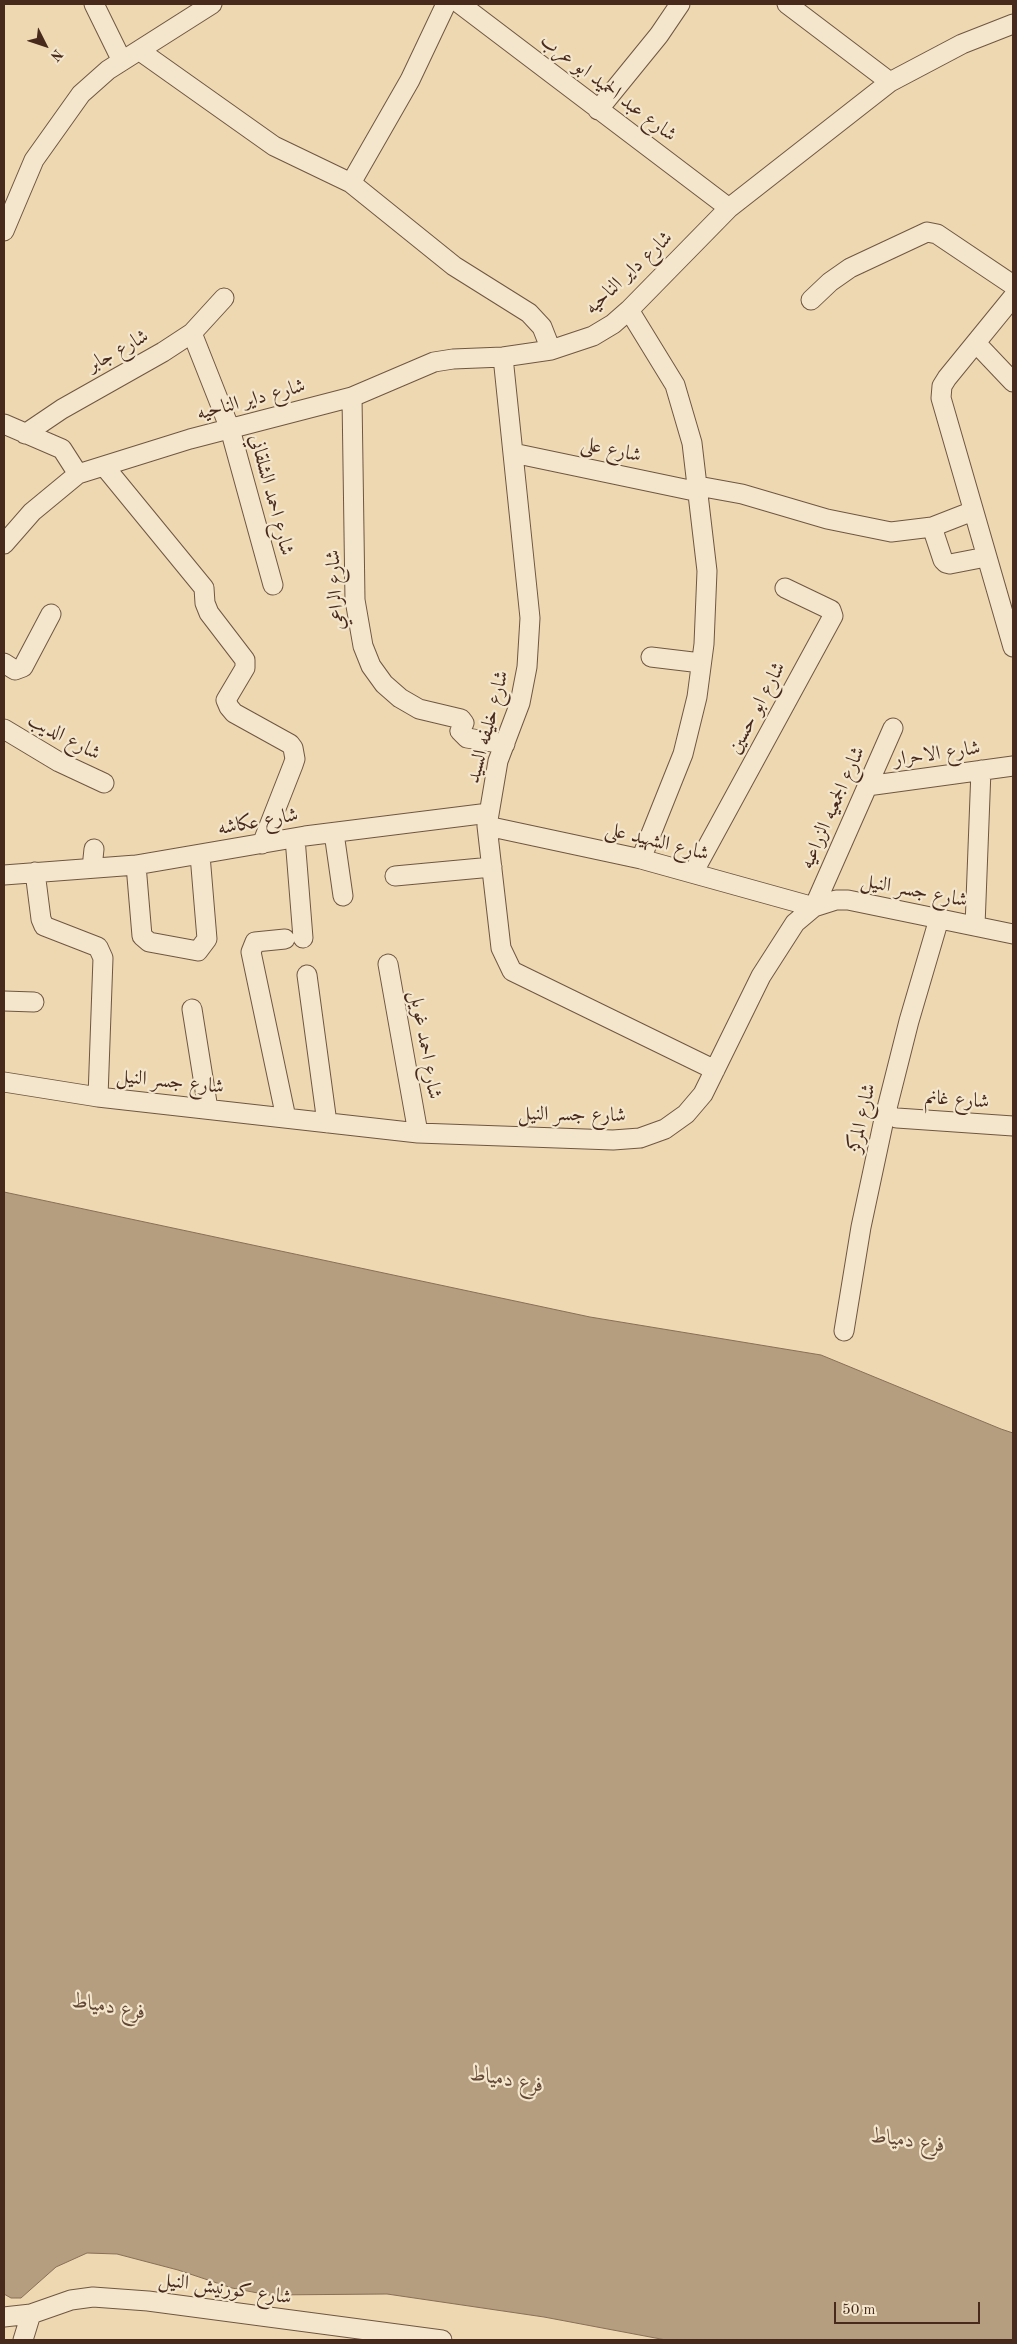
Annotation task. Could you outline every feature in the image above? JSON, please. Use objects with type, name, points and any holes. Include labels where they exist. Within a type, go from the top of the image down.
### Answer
[{"type":"street","points":[[94,4],[122,61]]},
{"type":"street","points":[[4,231],[34,160],[81,94],[108,70],[212,4]]},
{"type":"street","points":[[351,183],[410,80],[446,4]]},
{"type":"street","name":"شارع عبد الحميد ابو عرب","points":[[460,4],[729,208]]},
{"type":"street","points":[[598,110],[659,35],[680,4]]},
{"type":"street","points":[[795,6],[890,82]]},
{"type":"street","name":"شارع داير الناحيه","points":[[4,544],[32,512],[78,474],[230,429],[352,397],[434,362],[453,359],[503,357],[551,350],[593,336],[629,310],[729,208],[890,82],[962,44],[1013,24]]},
{"type":"street","points":[[140,51],[274,146],[351,183],[454,266],[529,313],[542,327],[551,350]]},
{"type":"street","points":[[811,300],[830,282],[850,268],[927,232],[937,234],[1013,285]]},
{"type":"street","points":[[1013,297],[947,378],[941,392],[973,511],[1013,647]]},
{"type":"street","name":"شارع جابر","points":[[25,434],[62,409],[163,352],[192,333],[224,298]]},
{"type":"street","points":[[629,310],[674,385],[692,442],[699,489],[707,572],[702,663],[697,697],[684,754],[641,859]]},
{"type":"street","name":"شارع احمد الشلقاني","points":[[192,333],[230,429],[273,586]]},
{"type":"street","points":[[976,343],[1013,382]]},
{"type":"street","name":"شارع خليفه السيد","points":[[503,357],[530,618],[527,667],[520,703],[498,761],[488,820],[501,948],[512,970],[715,1070]]},
{"type":"street","name":"شارع الراعي","points":[[352,397],[355,600],[363,646],[371,666],[384,684],[400,698],[419,709],[461,718],[464,723],[460,732],[467,738],[505,744]]},
{"type":"street","points":[[4,424],[62,449],[78,474]]},
{"type":"street","name":"شارع على","points":[[513,453],[699,489],[742,494],[827,520],[891,532],[932,527],[973,511]]},
{"type":"street","points":[[104,466],[204,588],[205,603],[209,613],[245,660],[245,668],[226,700],[229,707],[234,713],[290,744],[293,748],[295,754],[293,765],[262,844]]},
{"type":"street","points":[[932,527],[943,560],[946,563],[950,564],[986,557]]},
{"type":"street","name":"شارع ابو حسين","points":[[693,873],[833,616],[831,610],[785,588]]},
{"type":"street","points":[[4,663],[16,670],[23,667],[51,614]]},
{"type":"street","points":[[651,656],[702,663]]},
{"type":"street","name":"شارع الجمعيه الزراعيه","points":[[814,907],[893,728]]},
{"type":"street","name":"شارع الديب","points":[[4,729],[59,762],[104,783]]},
{"type":"street","name":"شارع الاحرار","points":[[867,786],[1013,766]]},
{"type":"street","points":[[974,926],[982,770]]},
{"type":"street","name":"شارع عكاشه","points":[[4,875],[136,865],[334,833],[488,820]]},
{"type":"street","name":"شارع الشهيد على","points":[[488,820],[641,859],[814,907]]},
{"type":"street","points":[[334,833],[344,896]]},
{"type":"street","points":[[286,1118],[251,952],[256,942],[294,939],[295,838]]},
{"type":"street","points":[[92,868],[94,849]]},
{"type":"street","points":[[136,865],[142,936],[149,942],[198,951],[207,939],[200,855]]},
{"type":"street","points":[[395,876],[492,867]]},
{"type":"street","points":[[35,872],[41,919],[44,926],[98,947],[103,958],[98,1097]]},
{"type":"street","name":"شارع جسر النيل","points":[[4,1082],[98,1097],[418,1133],[614,1140],[640,1138],[665,1129],[686,1114],[704,1094],[762,976],[787,933],[794,923],[814,907],[836,900],[848,900],[1013,934]]},
{"type":"street","name":"شارع المركز","points":[[844,1331],[861,1227],[883,1124],[909,1021],[939,919]]},
{"type":"street","name":"شارع احمد غويل","points":[[388,964],[418,1133]]},
{"type":"street","points":[[307,975],[327,1123]]},
{"type":"street","points":[[4,1001],[34,1002]]},
{"type":"street","points":[[192,1009],[208,1109]]},
{"type":"street","name":"شارع غانم","points":[[897,1118],[1013,1126]]},
{"type":"street","name":"شارع كورنيش النيل","points":[[4,2317],[31,2314],[71,2300],[93,2297],[148,2301],[364,2335],[442,2340]]},
{"type":"street","points":[[23,2340],[31,2314]]},
{"type":"water","name":"فرع دمياط","points":[[4,1192],[590,1317],[821,1355],[1013,1433],[1013,2340],[666,2340],[544,2317],[387,2294],[268,2295],[232,2288],[178,2270],[117,2254],[87,2253],[56,2267],[21,2298],[11,2298],[4,2294]]}]
